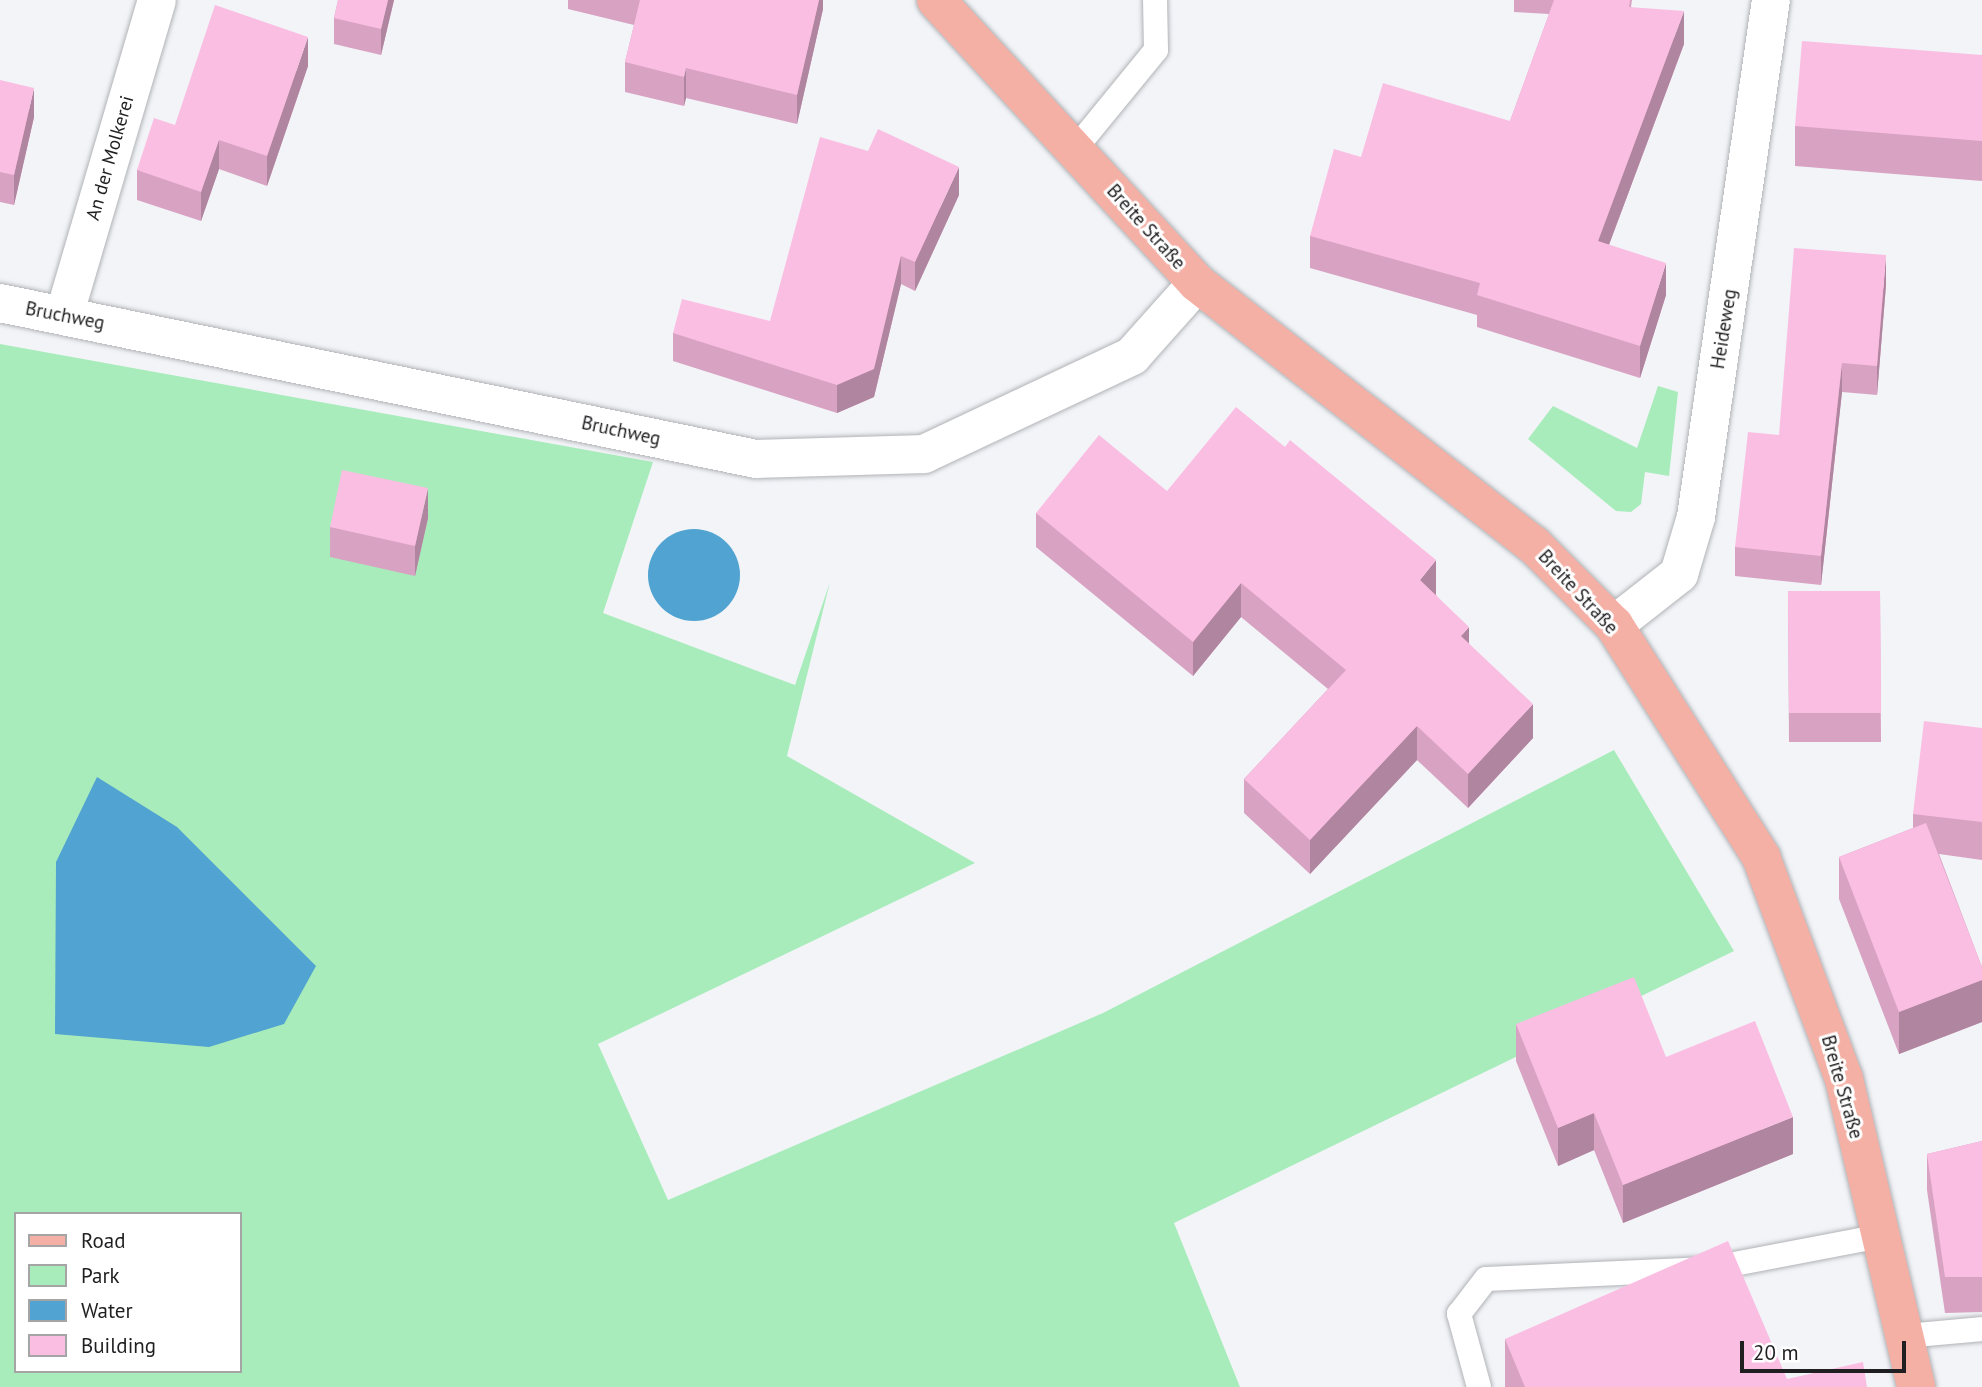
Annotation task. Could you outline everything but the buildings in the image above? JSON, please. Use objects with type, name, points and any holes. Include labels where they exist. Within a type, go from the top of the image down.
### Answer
[{"type":"main road","name":"Breite Straße","points":[[936,0],[1197,283],[1535,545],[1614,625],[1761,857],[1844,1079],[1916,1387]]},
{"type":"street","name":"An der Molkerei","points":[[64,316],[157,0]]},
{"type":"street","name":"Heideweg","points":[[1614,625],[1679,574],[1696,517],[1771,0]]},
{"type":"street","name":"Bruchweg","points":[[0,303],[756,459],[924,454],[1132,356],[1197,283]]},
{"type":"lane","points":[[1075,149],[1156,50],[1156,0]]},
{"type":"lane","points":[[1479,1387],[1460,1314],[1486,1279],[1708,1269],[1881,1236]]},
{"type":"lane","points":[[1905,1336],[1982,1329]]},
{"type":"green space","points":[[0,344],[653,462],[603,613],[795,685],[830,582],[787,756],[975,863],[598,1044],[668,1200],[1103,1013],[1614,750],[1734,951],[1174,1223],[1240,1387],[0,1387]]},
{"type":"green space","points":[[1658,386],[1678,392],[1669,476],[1645,472],[1641,504],[1631,512],[1616,511],[1528,439],[1553,406],[1637,448]]},
{"type":"water","points":[[694,529],[712,533],[727,542],[736,557],[740,575],[736,593],[727,608],[712,617],[694,621],[676,617],[661,608],[652,593],[648,575],[652,557],[661,542],[676,533]]},
{"type":"water","points":[[97,777],[177,827],[316,966],[284,1024],[209,1047],[55,1034],[56,862]]}]
